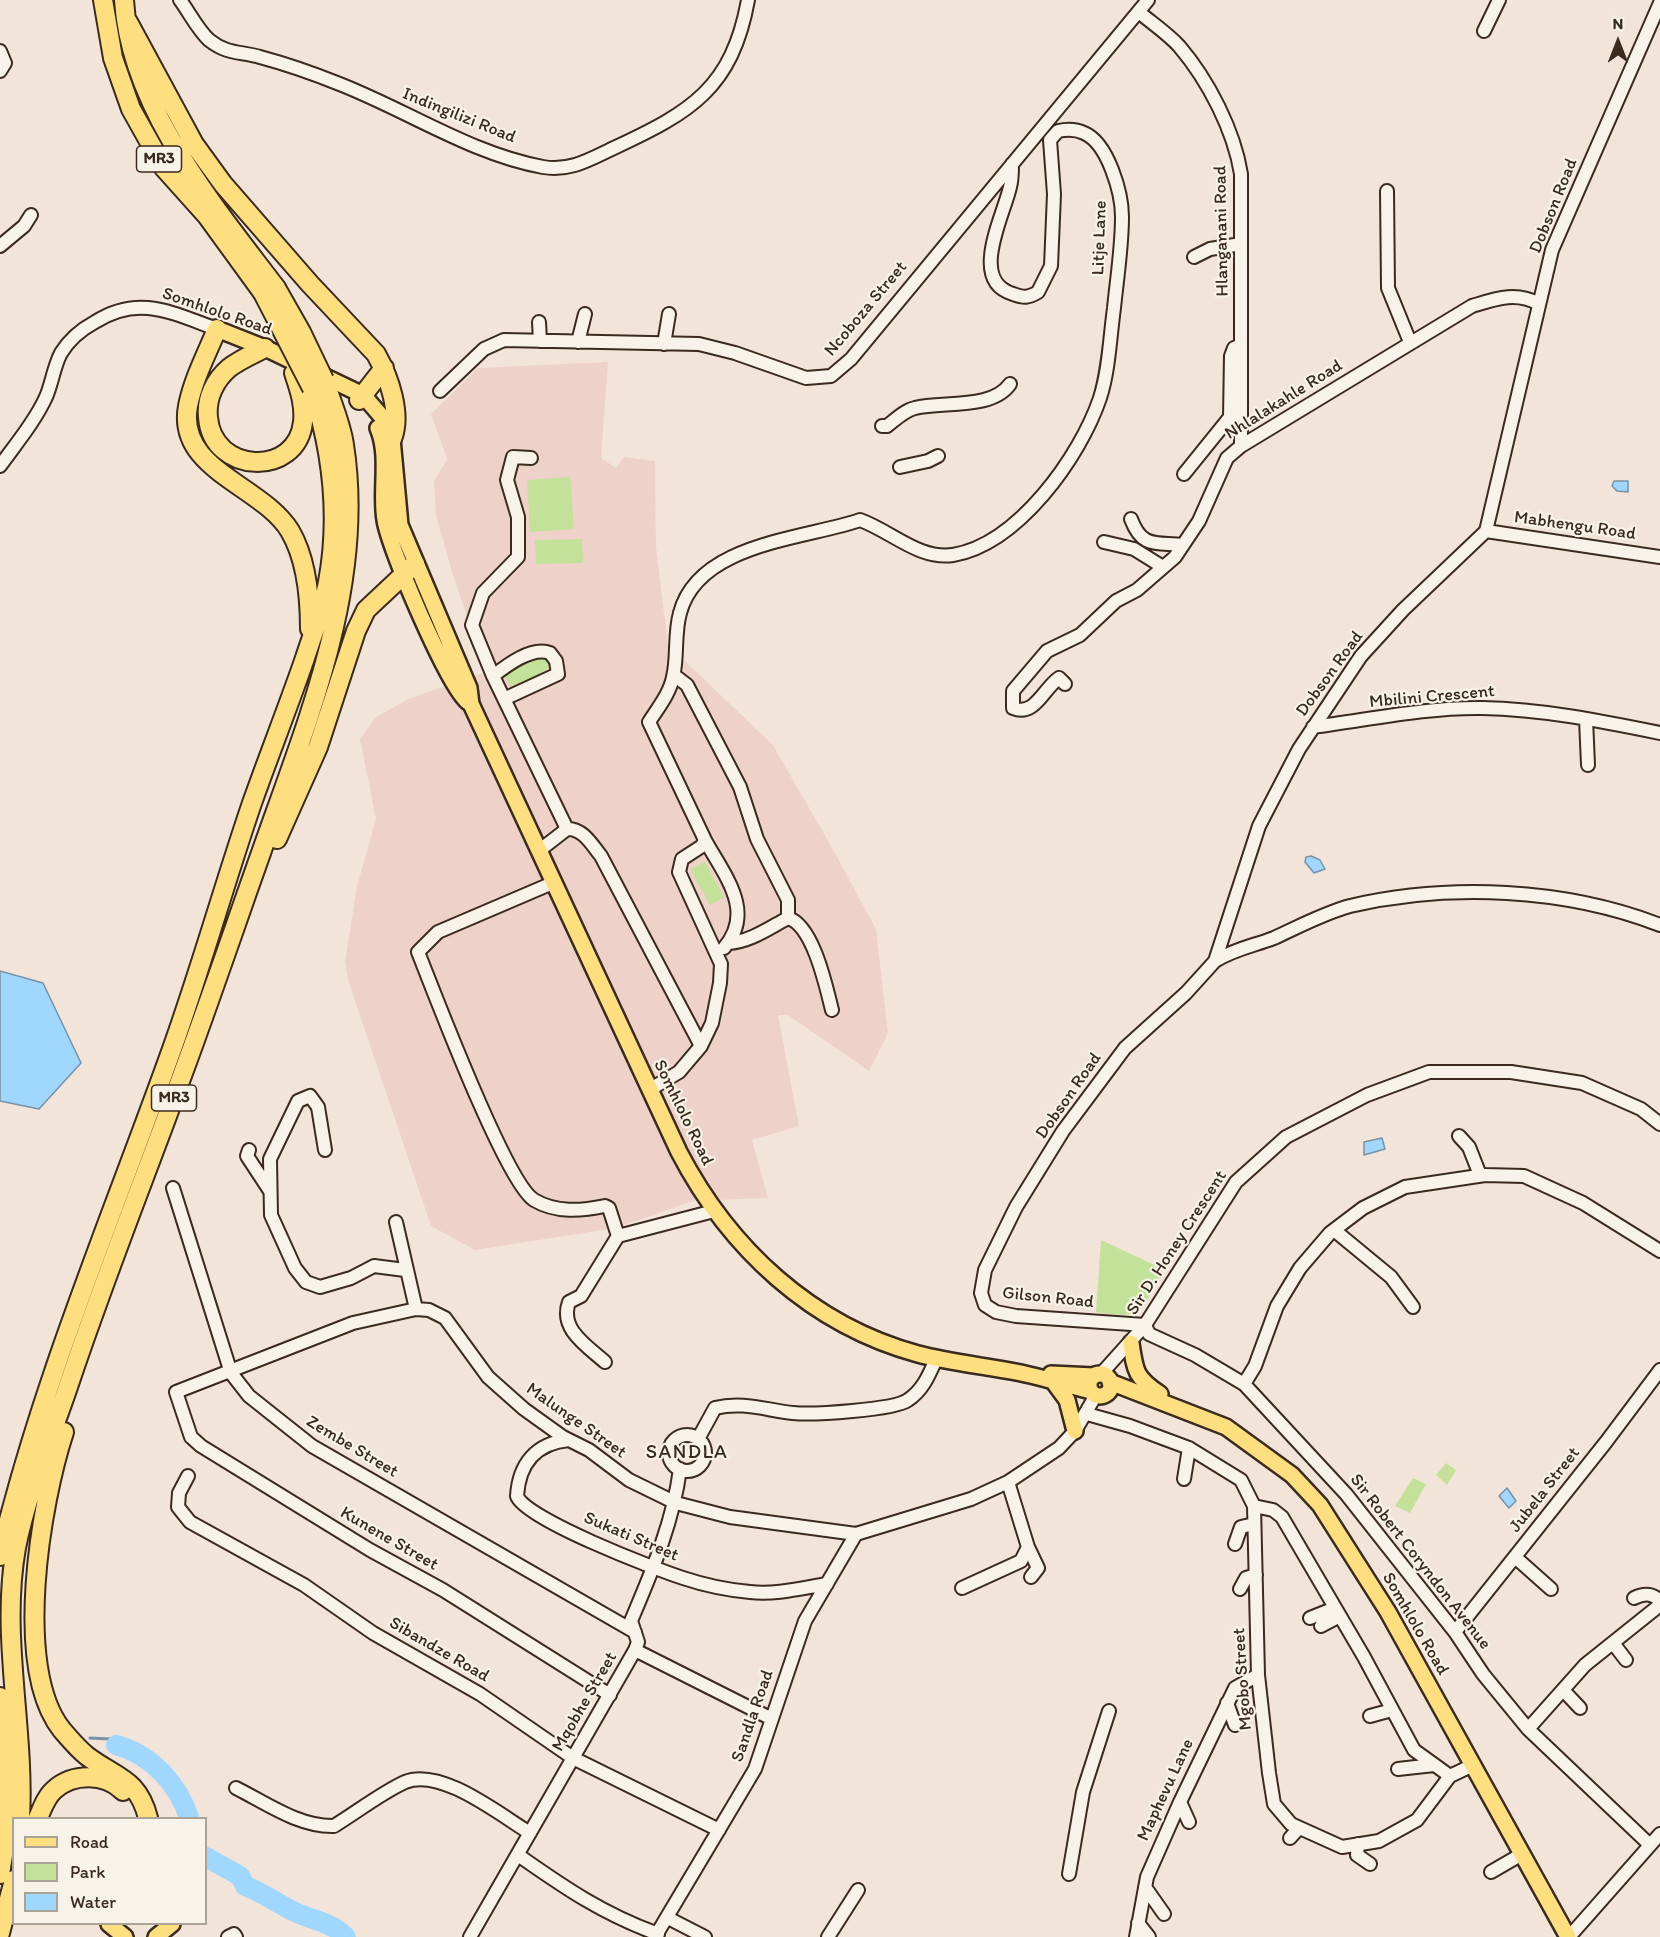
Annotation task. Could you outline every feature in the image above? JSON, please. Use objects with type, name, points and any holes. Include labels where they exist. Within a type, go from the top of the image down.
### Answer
[{"type":"highway","name":"MR3","points":[[20,1817],[11,1601],[16,1549],[30,1497],[85,1334],[225,955],[318,690],[343,575],[347,538],[348,475],[344,440],[318,384],[301,332],[262,292],[207,216],[164,168],[131,109],[113,58],[103,0]]},
{"type":"highway","name":"MR3","points":[[124,0],[138,64],[162,124],[220,214],[262,292]]},
{"type":"highway","points":[[128,22],[194,144],[310,284],[357,332],[384,368],[396,420],[392,440]]},
{"type":"highway","points":[[262,292],[260,310],[294,373],[303,406],[303,423],[298,439],[282,455],[264,462],[243,461],[231,456],[217,443],[209,429],[208,402],[227,370],[265,348]]},
{"type":"highway","points":[[217,329],[188,407],[189,428],[194,445],[206,462],[257,496],[290,531],[306,578],[310,604],[310,643]]},
{"type":"highway","points":[[359,396],[384,368]]},
{"type":"highway","name":"MR3","points":[[0,1557],[22,1469],[173,1047],[253,801],[322,610],[333,540],[332,471],[318,384]]},
{"type":"highway","points":[[225,955],[318,747],[361,620],[379,595],[409,570]]},
{"type":"highway","points":[[85,1334],[81,1378],[58,1449],[39,1538],[34,1611],[39,1663],[48,1702],[61,1728],[87,1756],[116,1772],[136,1788],[148,1817]]},
{"type":"highway","points":[[0,1698],[7,1789],[0,1875]]},
{"type":"highway","points":[[39,1817],[54,1790],[73,1780],[94,1777],[119,1787],[134,1807],[138,1817]]},
{"type":"highway","points":[[0,1933],[12,1890]]},
{"type":"main road","name":"Somhlolo Road","points":[[217,329],[265,348],[359,396],[382,417],[392,440],[397,514],[409,570]]},
{"type":"main road","name":"Somhlolo Road","points":[[359,396],[380,433],[385,522],[469,688],[471,704],[649,1090],[695,1182],[714,1211],[749,1253],[809,1303],[857,1331],[887,1344],[936,1359],[1101,1384],[1164,1401],[1226,1427],[1292,1475],[1320,1505],[1388,1612],[1568,1937]]},
{"type":"main road","points":[[1128,1347],[1142,1382],[1164,1401]]},
{"type":"main road","name":"Somhlolo Road","points":[[1021,1373],[1053,1381],[1101,1384]]},
{"type":"main road","points":[[1053,1381],[1067,1400],[1075,1431]]},
{"type":"main road","points":[[0,1875],[12,1885]]},
{"type":"main road","points":[[111,1925],[125,1937]]},
{"type":"main road","points":[[156,1937],[171,1925]]},
{"type":"street","name":"Indingilizi Road","points":[[180,0],[208,39],[231,54],[257,56],[338,83],[485,149],[543,167],[569,169],[655,128],[687,110],[702,98],[731,54],[744,23],[748,0]]},
{"type":"street","name":"Ncoboza Street","points":[[440,391],[484,349],[504,340],[699,344],[735,353],[806,378],[831,376],[851,359],[1140,13],[1147,0]]},
{"type":"street","points":[[1484,31],[1499,0]]},
{"type":"street","name":"Dobson Road","points":[[985,1305],[981,1293],[985,1270],[1016,1208],[1063,1131],[1125,1048],[1186,993],[1215,961],[1259,826],[1313,728],[1361,656],[1403,610],[1486,531],[1552,250],[1660,3]]},
{"type":"street","name":"Hlanganani Road","points":[[1140,13],[1178,46],[1210,92],[1238,151],[1241,174],[1241,446]]},
{"type":"street","points":[[0,51],[5,63],[0,71]]},
{"type":"street","name":"Litje Lane","points":[[674,675],[680,611],[690,593],[704,576],[726,559],[750,548],[860,520],[920,551],[951,555],[981,547],[1011,526],[1050,487],[1076,447],[1100,398],[1108,357],[1121,242],[1119,192],[1102,150],[1086,133],[1070,129],[1058,130],[1050,140],[1054,194],[1051,266],[1038,292],[1024,298],[1008,293],[995,282],[990,263],[992,241],[1011,186],[1012,164]]},
{"type":"street","points":[[1387,190],[1388,288],[1410,342]]},
{"type":"street","points":[[0,246],[24,226],[31,215]]},
{"type":"street","points":[[1194,257],[1210,249],[1241,244]]},
{"type":"street","name":"Nhlalakahle Road","points":[[1065,684],[1059,678],[1054,681],[1031,709],[1022,711],[1013,708],[1013,691],[1047,651],[1080,635],[1116,601],[1137,590],[1183,546],[1199,521],[1227,458],[1241,446],[1472,306],[1513,296],[1527,298],[1539,304]]},
{"type":"street","name":"Somhlolo Road","points":[[0,466],[46,398],[60,354],[73,338],[113,310],[133,307],[162,310],[217,329]]},
{"type":"street","points":[[578,342],[585,314]]},
{"type":"street","points":[[664,344],[669,314]]},
{"type":"street","points":[[539,322],[540,341]]},
{"type":"street","points":[[1184,474],[1230,417],[1231,356],[1234,348],[1241,345]]},
{"type":"street","points":[[882,426],[887,426],[911,408],[984,400],[1005,392],[1010,384]]},
{"type":"street","points":[[900,467],[928,461],[938,456]]},
{"type":"street","points":[[531,458],[513,457],[507,480],[518,517],[518,557],[483,593],[472,625],[493,676],[506,698],[567,829]]},
{"type":"street","points":[[1131,519],[1143,540],[1154,544],[1183,546]]},
{"type":"street","name":"Mabhengu Road","points":[[1486,531],[1660,557]]},
{"type":"street","points":[[1104,542],[1134,549],[1163,567]]},
{"type":"street","points":[[493,676],[506,666],[538,651],[550,653],[556,661],[558,675],[506,698]]},
{"type":"street","points":[[717,956],[728,943],[740,913],[736,897],[705,840],[649,722],[674,675],[687,685],[740,787],[757,839],[789,900],[789,918]]},
{"type":"street","name":"Mbilini Crescent","points":[[1313,728],[1411,714],[1479,708],[1526,710],[1660,733]]},
{"type":"street","points":[[1586,719],[1588,765]]},
{"type":"street","points":[[540,850],[567,829],[578,830],[601,856],[701,1046]]},
{"type":"street","points":[[649,1090],[678,1072],[701,1046],[712,1023],[720,983],[721,964],[678,872],[682,859],[702,846],[705,840]]},
{"type":"street","points":[[555,882],[438,932],[418,952],[464,1067],[517,1180],[532,1199],[548,1206],[576,1210],[605,1206],[609,1209],[618,1236]]},
{"type":"street","points":[[1215,961],[1234,949],[1262,942],[1348,907],[1420,895],[1487,891],[1558,899],[1643,918],[1660,925]]},
{"type":"street","points":[[728,943],[740,942],[789,918]]},
{"type":"street","points":[[789,918],[803,926],[825,984],[832,1010]]},
{"type":"street","name":"Sir D. Honey Crescent","points":[[1101,1384],[1145,1325],[1236,1182],[1286,1137],[1368,1095],[1429,1072],[1511,1072],[1582,1083],[1641,1109],[1660,1124]]},
{"type":"street","points":[[326,1150],[318,1107],[310,1096],[305,1096],[298,1101],[270,1159],[271,1215],[295,1268],[306,1282],[320,1287],[351,1278],[374,1266],[405,1270]]},
{"type":"street","points":[[1459,1136],[1469,1147],[1480,1175]]},
{"type":"street","points":[[249,1150],[247,1156],[271,1192]]},
{"type":"street","points":[[1244,1384],[1254,1366],[1276,1306],[1300,1268],[1334,1230],[1363,1208],[1405,1187],[1480,1175],[1524,1176],[1583,1203],[1660,1251]]},
{"type":"street","name":"Zembe Street","points":[[173,1188],[231,1373],[249,1396],[312,1446],[635,1632]]},
{"type":"street","points":[[605,1362],[569,1326],[566,1311],[568,1302],[581,1296],[618,1236],[714,1211]]},
{"type":"street","points":[[396,1222],[405,1270],[416,1309]]},
{"type":"street","points":[[1334,1230],[1391,1277],[1413,1307]]},
{"type":"street","name":"Gilson Road","points":[[985,1305],[996,1312],[1016,1316],[1145,1325]]},
{"type":"street","name":"Malunge Street","points":[[176,1392],[231,1373],[353,1323],[416,1309],[429,1310],[446,1318],[488,1377],[524,1409],[569,1440],[589,1450],[629,1480],[676,1503],[730,1517],[856,1534],[971,1499],[1008,1482],[1059,1448],[1087,1414],[1101,1384]]},
{"type":"street","name":"Sir Robert Coryndon Avenue","points":[[1145,1325],[1149,1334],[1195,1355],[1244,1384],[1346,1494],[1455,1632],[1484,1674],[1521,1717],[1528,1729],[1650,1845]]},
{"type":"street","points":[[698,1439],[715,1408],[732,1404],[795,1413],[835,1414],[906,1402],[922,1388],[936,1359]]},
{"type":"street","name":"Jubela Street","points":[[1455,1632],[1660,1370]]},
{"type":"street","name":"Kunene Street","points":[[176,1392],[191,1437],[201,1446],[332,1527],[443,1590],[610,1695]]},
{"type":"street","name":"Mgobo Street","points":[[1087,1414],[1130,1426],[1189,1448],[1241,1480],[1254,1506],[1258,1675],[1274,1804],[1291,1824],[1342,1847],[1379,1842],[1416,1820],[1450,1776],[1473,1765]]},
{"type":"street","points":[[692,1436],[698,1439],[704,1449],[703,1462],[693,1470],[680,1469],[671,1460],[670,1447],[679,1437],[692,1436]]},
{"type":"street","name":"Sukati Street","points":[[569,1440],[543,1446],[533,1454],[521,1474],[518,1490],[519,1501],[535,1513],[584,1539],[654,1568],[699,1582],[752,1593],[827,1584]]},
{"type":"street","points":[[1184,1479],[1189,1448]]},
{"type":"street","name":"Mqobhe Street","points":[[470,1937],[635,1650],[638,1642],[631,1621],[654,1568],[676,1503],[680,1469]]},
{"type":"street","name":"Sibandze Road","points":[[188,1476],[179,1493],[178,1507],[190,1522],[304,1585],[373,1633],[480,1694],[573,1758],[719,1830]]},
{"type":"street","points":[[1008,1482],[1028,1547],[1038,1569],[1031,1577]]},
{"type":"street","points":[[1254,1506],[1273,1510],[1282,1517],[1338,1612],[1414,1750],[1450,1776]]},
{"type":"street","points":[[1235,1544],[1241,1527],[1254,1524]]},
{"type":"street","name":"Sandla Road","points":[[656,1935],[755,1769],[799,1636],[856,1534]]},
{"type":"street","points":[[962,1588],[1021,1561],[1028,1547]]},
{"type":"street","points":[[1515,1557],[1551,1589]]},
{"type":"street","points":[[1240,1588],[1246,1578],[1256,1575]]},
{"type":"street","points":[[1634,1598],[1642,1594],[1654,1595],[1660,1600]]},
{"type":"street","points":[[1528,1729],[1585,1665],[1660,1605]]},
{"type":"street","points":[[1310,1618],[1338,1612]]},
{"type":"street","points":[[1322,1626],[1338,1612]]},
{"type":"street","points":[[1613,1643],[1626,1660]]},
{"type":"street","points":[[635,1650],[772,1719]]},
{"type":"street","name":"Maphevu Lane","points":[[1136,1937],[1145,1887],[1180,1802],[1234,1688],[1258,1675]]},
{"type":"street","points":[[1563,1690],[1580,1708]]},
{"type":"street","points":[[1227,1703],[1234,1725]]},
{"type":"street","points":[[1370,1716],[1392,1710]]},
{"type":"street","points":[[1070,1874],[1083,1792],[1108,1711]]},
{"type":"street","points":[[1398,1769],[1434,1766]]},
{"type":"street","points":[[236,1788],[303,1822],[320,1827],[334,1826],[406,1782],[420,1779],[446,1782],[530,1833]]},
{"type":"street","points":[[1180,1802],[1189,1822]]},
{"type":"street","points":[[1290,1838],[1299,1828]]},
{"type":"street","points":[[1568,1937],[1660,1834]]},
{"type":"street","points":[[1358,1844],[1357,1855],[1370,1864]]},
{"type":"street","points":[[1491,1872],[1522,1854]]},
{"type":"street","points":[[518,1855],[576,1896],[619,1920],[656,1935]]},
{"type":"street","points":[[1145,1887],[1164,1914]]},
{"type":"street","points":[[828,1937],[858,1890]]},
{"type":"street","points":[[668,1918],[705,1937]]},
{"type":"street","points":[[1138,1923],[1149,1937]]},
{"type":"street","points":[[228,1937],[234,1934],[236,1937]]},
{"type":"shaded area","points":[[608,362],[601,458],[616,468],[624,457],[655,461],[656,547],[668,645],[773,745],[831,846],[876,929],[888,1033],[869,1071],[788,1015],[778,1015],[799,1126],[752,1140],[768,1198],[692,1201],[616,1228],[475,1250],[431,1226],[348,980],[345,961],[357,886],[376,819],[360,739],[375,718],[408,699],[486,672],[452,572],[436,515],[434,481],[447,459],[431,414],[478,368]]},
{"type":"green space","points":[[570,477],[574,529],[530,532],[527,480]]},
{"type":"green space","points":[[582,539],[583,563],[536,564],[535,540]]},
{"type":"green space","points":[[543,655],[551,661],[551,666],[535,678],[510,686],[503,671]]},
{"type":"green space","points":[[705,862],[724,897],[710,905],[690,869]]},
{"type":"green space","points":[[1101,1240],[1163,1269],[1146,1303],[1133,1313],[1124,1315],[1096,1312]]},
{"type":"green space","points":[[1446,1463],[1456,1470],[1447,1485],[1436,1475]]},
{"type":"green space","points":[[1413,1478],[1426,1484],[1410,1513],[1395,1506]]},
{"type":"water","points":[[1614,481],[1628,481],[1628,492],[1617,491],[1612,486]]},
{"type":"water","points":[[1311,856],[1320,860],[1325,869],[1314,873],[1305,862],[1306,857]]},
{"type":"water","points":[[0,971],[43,983],[81,1063],[39,1109],[0,1101]]},
{"type":"water","points":[[1382,1138],[1385,1149],[1364,1155],[1364,1142]]},
{"type":"water","points":[[1507,1488],[1516,1501],[1509,1508],[1499,1496]]},
{"type":"waterway","points":[[90,1738],[110,1739],[116,1745]]},
{"type":"waterway","points":[[116,1745],[141,1756],[162,1772],[178,1794],[189,1817]]},
{"type":"waterway","points":[[207,1858],[240,1876],[245,1886],[298,1913],[334,1927],[346,1937]]},
{"type":"district","name":"SANDLA","points":[[687,1453]]}]
